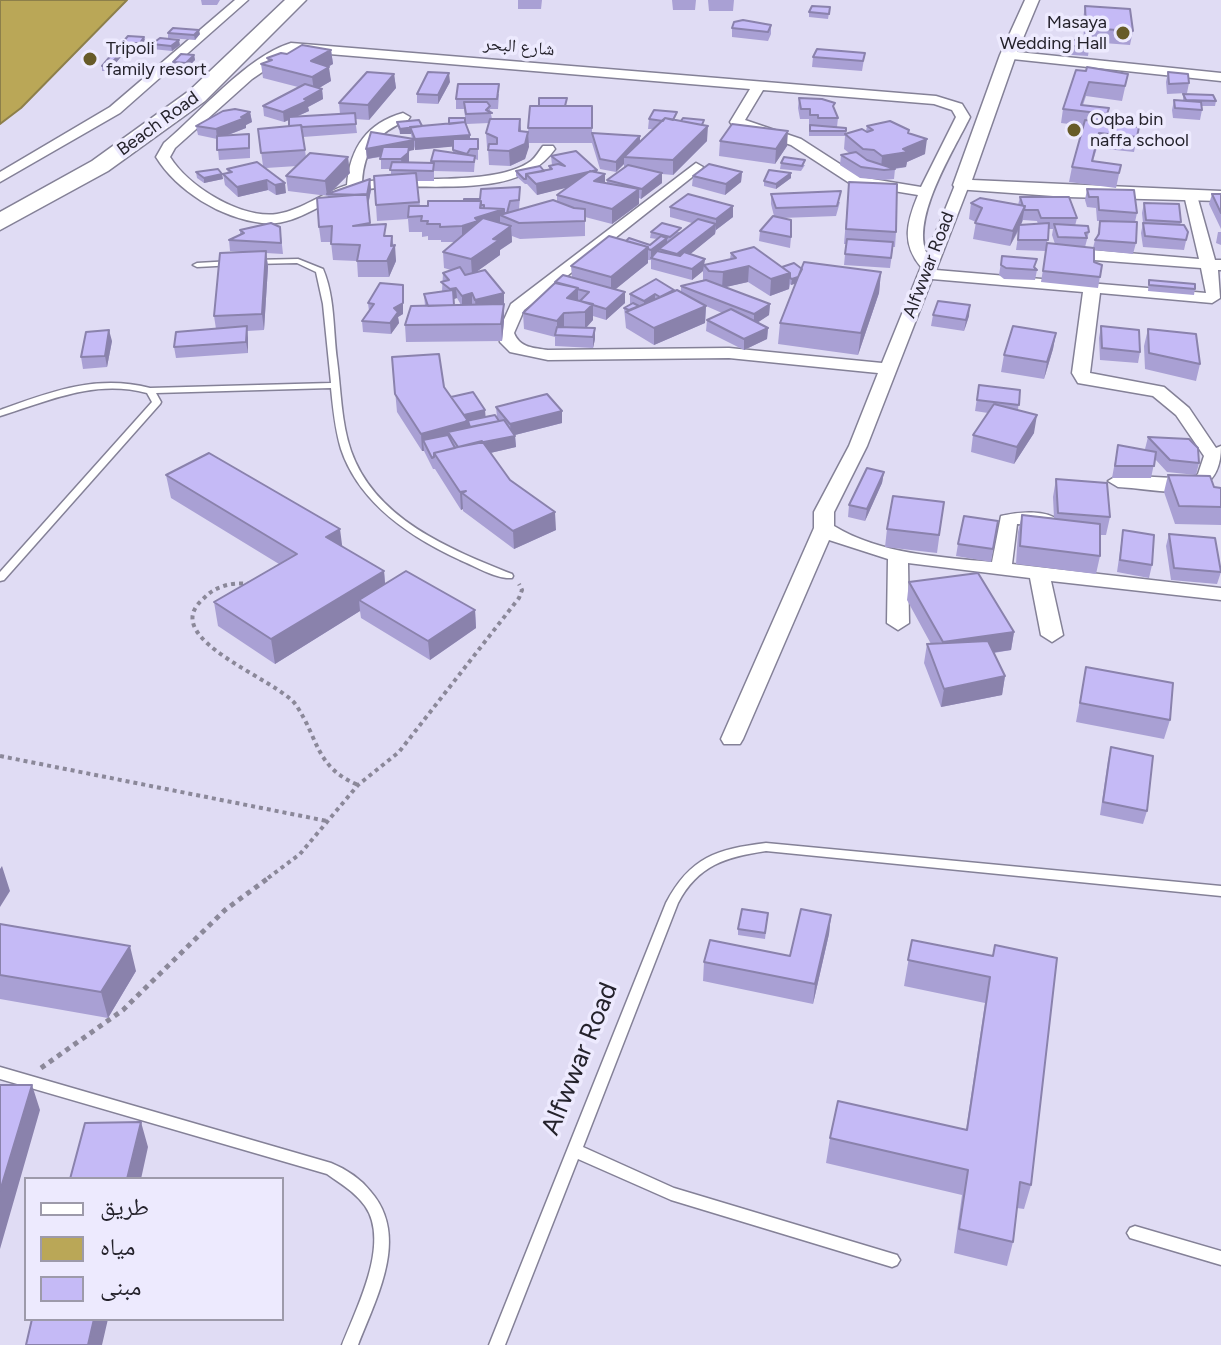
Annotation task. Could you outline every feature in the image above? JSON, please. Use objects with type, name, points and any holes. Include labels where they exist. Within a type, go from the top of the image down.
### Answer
[{"type":"highway","name":"Beach Road","points":[[0,198],[83,152],[173,93],[239,37],[274,0]]},
{"type":"highway","name":"Beach Road","points":[[0,222],[100,166],[197,96],[296,0]]},
{"type":"street","points":[[0,178],[115,110],[242,0]]},
{"type":"street","name":"Alfwwar Road","points":[[732,739],[824,528],[824,512],[858,446],[1032,0]]},
{"type":"street","name":"شارع البحر","points":[[354,187],[283,217],[260,219],[189,186],[178,178],[163,157],[169,146],[239,85],[279,52],[291,47],[936,100],[957,107],[963,117],[916,220],[914,234],[919,256],[927,270]]},
{"type":"street","points":[[1008,55],[1221,77]]},
{"type":"street","points":[[759,85],[737,122],[796,142],[856,181],[928,192]]},
{"type":"street","points":[[403,117],[381,126],[367,138],[357,157],[354,187],[499,176],[537,166],[545,159],[548,149]]},
{"type":"street","points":[[696,167],[517,308],[506,333],[509,342],[516,348],[548,355],[729,353],[889,369]]},
{"type":"street","points":[[962,185],[1067,192],[1221,196]]},
{"type":"street","points":[[927,270],[1208,299],[1215,291],[1215,264],[1191,195]]},
{"type":"street","points":[[1066,253],[1215,264]]},
{"type":"street","points":[[1092,289],[1081,373],[1084,379],[1158,391],[1167,396],[1217,454],[1208,475],[1194,485],[1118,481]]},
{"type":"street","points":[[1001,569],[1008,520],[1052,521]]},
{"type":"street","points":[[824,528],[851,543],[898,554],[1119,585],[1221,594]]},
{"type":"street","points":[[898,554],[898,623]]},
{"type":"street","points":[[1039,573],[1052,635]]},
{"type":"lane","points":[[197,265],[287,260],[315,266],[322,276],[347,451],[359,479],[424,538],[508,576]]},
{"type":"lane","points":[[0,413],[72,389],[129,387],[150,391],[336,385]]},
{"type":"lane","points":[[0,578],[153,409],[157,402],[150,391]]},
{"type":"lane","name":"Alfwwar Road","points":[[497,1345],[677,890],[695,870],[717,856],[766,847],[1221,891]]},
{"type":"lane","points":[[0,1073],[331,1169],[354,1180],[371,1197],[381,1219],[384,1243],[350,1345]]},
{"type":"lane","points":[[574,1150],[671,1194],[892,1260]]},
{"type":"lane","points":[[1135,1233],[1221,1258]]},
{"type":"path","points":[[24,1080],[133,1001],[225,910],[300,854],[358,785],[399,752],[519,598],[521,586],[508,576]]},
{"type":"path","points":[[254,585],[228,584],[211,591],[194,609],[192,628],[198,637],[232,663],[291,698],[331,770],[358,785]]},
{"type":"path","points":[[0,756],[327,821]]},
{"type":"water","points":[[0,0],[127,0],[21,108],[0,124]]},
{"type":"building","points":[[812,6],[830,7],[829,14],[809,12]]},
{"type":"building","points":[[1085,6],[1130,9],[1133,31],[1086,28]]},
{"type":"building","points":[[743,20],[771,25],[768,32],[732,28],[734,22]]},
{"type":"building","points":[[173,28],[199,30],[194,35],[168,33]]},
{"type":"building","points":[[128,36],[144,37],[140,43],[122,43]]},
{"type":"building","points":[[160,38],[179,40],[171,46],[152,44]]},
{"type":"building","points":[[1060,39],[1090,41],[1089,47],[1060,45]]},
{"type":"building","points":[[302,45],[331,50],[311,61],[329,67],[312,77],[261,64],[272,60],[267,58],[287,54]]},
{"type":"building","points":[[118,47],[125,48],[109,66],[102,66]]},
{"type":"building","points":[[817,49],[865,53],[863,61],[813,57]]},
{"type":"building","points":[[181,54],[194,55],[186,63],[173,62]]},
{"type":"building","points":[[1087,67],[1128,74],[1125,86],[1089,82],[1081,105],[1109,108],[1107,114],[1063,109],[1076,70],[1086,71]]},
{"type":"building","points":[[367,72],[394,74],[368,105],[339,103]]},
{"type":"building","points":[[428,72],[449,73],[438,95],[417,94]]},
{"type":"building","points":[[1168,72],[1188,74],[1189,83],[1169,84]]},
{"type":"building","points":[[305,84],[322,89],[304,99],[307,101],[283,112],[263,106]]},
{"type":"building","points":[[458,84],[499,84],[497,99],[456,99]]},
{"type":"building","points":[[1183,94],[1213,95],[1216,101],[1186,100]]},
{"type":"building","points":[[539,98],[567,98],[565,106],[539,106]]},
{"type":"building","points":[[799,98],[835,103],[833,106],[838,118],[810,115],[810,109],[801,109]]},
{"type":"building","points":[[1174,100],[1201,102],[1202,110],[1175,108]]},
{"type":"building","points":[[464,102],[487,102],[490,106],[486,110],[492,113],[466,114]]},
{"type":"building","points":[[530,106],[592,106],[592,128],[528,128]]},
{"type":"building","points":[[235,109],[250,112],[241,117],[245,118],[216,129],[196,126],[223,111]]},
{"type":"building","points":[[654,110],[677,112],[673,120],[649,119]]},
{"type":"building","points":[[355,113],[356,124],[289,126],[289,117]]},
{"type":"building","points":[[449,118],[465,118],[465,122],[449,124]]},
{"type":"building","points":[[665,118],[708,126],[673,160],[624,157]]},
{"type":"building","points":[[683,118],[704,120],[702,125],[681,121]]},
{"type":"building","points":[[490,119],[520,119],[519,131],[528,132],[525,144],[509,151],[488,150],[489,144],[497,144],[497,138],[486,133]]},
{"type":"building","points":[[419,120],[422,126],[400,129],[397,122]]},
{"type":"building","points":[[1085,120],[1139,127],[1137,137],[1099,133],[1092,161],[1121,165],[1119,173],[1072,167]]},
{"type":"building","points":[[890,121],[909,130],[908,133],[927,139],[903,149],[908,152],[882,156],[874,150],[863,149],[845,134],[862,129],[867,132],[873,130],[867,126]]},
{"type":"building","points":[[465,122],[470,135],[415,139],[410,127]]},
{"type":"building","points":[[732,124],[788,131],[776,149],[720,141]]},
{"type":"building","points":[[301,125],[305,150],[261,153],[258,129]]},
{"type":"building","points":[[810,125],[846,128],[846,131],[810,131]]},
{"type":"building","points":[[371,132],[414,139],[414,140],[366,149]]},
{"type":"building","points":[[592,133],[640,136],[616,162],[600,159]]},
{"type":"building","points":[[249,134],[249,148],[217,150],[217,136]]},
{"type":"building","points":[[453,139],[478,139],[478,149],[470,149],[467,154],[453,150]]},
{"type":"building","points":[[383,147],[409,147],[408,153],[401,159],[380,159]]},
{"type":"building","points":[[434,150],[475,156],[474,162],[431,161]]},
{"type":"building","points":[[576,151],[597,170],[536,184],[526,174],[552,169],[549,166],[558,164],[565,166],[551,156]]},
{"type":"building","points":[[856,152],[867,160],[895,169],[861,167],[841,155]]},
{"type":"building","points":[[310,153],[348,157],[325,181],[286,176]]},
{"type":"building","points":[[784,157],[805,160],[802,166],[781,163]]},
{"type":"building","points":[[257,162],[285,183],[275,185],[267,180],[237,187],[223,174],[232,172],[227,169]]},
{"type":"building","points":[[392,162],[434,163],[433,171],[390,170]]},
{"type":"building","points":[[709,164],[742,172],[726,184],[693,176]]},
{"type":"building","points":[[628,165],[662,173],[642,189],[607,180]]},
{"type":"building","points":[[540,166],[544,171],[526,174],[526,179],[516,171]]},
{"type":"building","points":[[218,169],[222,174],[204,178],[196,172]]},
{"type":"building","points":[[769,170],[791,173],[776,184],[764,181]]},
{"type":"building","points":[[590,171],[605,174],[594,181],[639,189],[612,209],[557,195]]},
{"type":"building","points":[[416,173],[419,202],[376,205],[374,176]]},
{"type":"building","points":[[370,179],[367,195],[327,194]]},
{"type":"building","points":[[849,182],[897,184],[896,232],[846,229]]},
{"type":"building","points":[[520,187],[519,200],[510,201],[507,213],[504,209],[484,208],[481,201],[464,201],[480,199],[481,189]]},
{"type":"building","points":[[1087,189],[1134,190],[1137,213],[1099,210],[1098,197],[1089,197]]},
{"type":"building","points":[[841,191],[837,206],[776,208],[771,194]]},
{"type":"building","points":[[367,194],[370,223],[353,226],[386,224],[384,236],[392,236],[391,246],[395,245],[387,261],[357,261],[360,245],[331,244],[332,226],[319,227],[317,198]]},
{"type":"building","points":[[688,194],[733,206],[716,219],[670,207]]},
{"type":"building","points":[[1212,194],[1221,194],[1221,213]]},
{"type":"building","points":[[1020,197],[1069,197],[1077,218],[1041,218],[1038,210],[1024,210]]},
{"type":"building","points":[[980,198],[1025,206],[1013,231],[975,223],[982,208],[971,203]]},
{"type":"building","points":[[553,200],[585,209],[585,221],[519,223],[500,215]]},
{"type":"building","points":[[428,201],[481,201],[480,208],[504,209],[475,218],[478,221],[462,226],[440,227],[440,224],[421,221],[422,216],[408,217],[409,206],[428,206]]},
{"type":"building","points":[[1144,203],[1179,204],[1181,222],[1146,220]]},
{"type":"building","points":[[773,216],[791,220],[791,237],[760,231]]},
{"type":"building","points":[[483,218],[511,226],[493,239],[499,240],[471,259],[443,252]]},
{"type":"building","points":[[698,219],[716,224],[677,254],[659,249]]},
{"type":"building","points":[[1100,221],[1137,222],[1136,243],[1095,240]]},
{"type":"building","points":[[271,223],[280,227],[281,243],[229,240],[244,233],[240,230]]},
{"type":"building","points":[[662,223],[681,228],[670,237],[651,232]]},
{"type":"building","points":[[1049,223],[1048,240],[1018,240],[1019,225]]},
{"type":"building","points":[[1143,223],[1184,225],[1188,232],[1186,240],[1145,236]]},
{"type":"building","points":[[1054,224],[1088,226],[1089,232],[1085,233],[1087,238],[1058,237]]},
{"type":"building","points":[[609,236],[648,247],[611,277],[571,266]]},
{"type":"building","points":[[661,236],[667,238],[651,250],[626,241],[629,238],[650,245]]},
{"type":"building","points":[[847,239],[893,242],[891,258],[845,254]]},
{"type":"building","points":[[1047,243],[1094,248],[1094,262],[1102,265],[1100,277],[1043,271]]},
{"type":"building","points":[[754,247],[790,273],[771,279],[749,266],[723,272],[709,271],[704,265],[736,258],[731,253]]},
{"type":"building","points":[[266,251],[262,314],[214,316],[220,253]]},
{"type":"building","points":[[657,251],[680,256],[684,252],[705,259],[692,269],[651,258]]},
{"type":"building","points":[[1002,256],[1037,259],[1034,267],[1037,270],[1006,268],[1001,265]]},
{"type":"building","points":[[804,262],[881,272],[861,333],[780,323]]},
{"type":"building","points":[[794,263],[802,269],[798,277],[792,279],[782,267]]},
{"type":"building","points":[[460,267],[465,275],[485,270],[504,293],[475,300],[472,293],[462,296],[456,288],[450,289],[441,282],[449,280],[443,273]]},
{"type":"building","points":[[563,275],[625,292],[606,309],[580,301],[589,292],[555,282]]},
{"type":"building","points":[[656,279],[674,290],[660,297],[655,294],[644,301],[630,294]]},
{"type":"building","points":[[706,280],[770,304],[754,314],[681,286]]},
{"type":"building","points":[[1149,280],[1195,284],[1195,289],[1149,285]]},
{"type":"building","points":[[380,283],[403,285],[403,303],[394,308],[398,312],[390,323],[362,321],[374,304],[368,303]]},
{"type":"building","points":[[555,283],[578,288],[567,298],[593,304],[585,312],[564,313],[557,321],[523,313]]},
{"type":"building","points":[[453,290],[454,305],[428,306],[424,294]]},
{"type":"building","points":[[677,290],[706,306],[654,328],[626,312]]},
{"type":"building","points":[[938,301],[970,305],[966,320],[933,315]]},
{"type":"building","points":[[633,303],[639,306],[629,310],[624,308]]},
{"type":"building","points":[[504,304],[501,324],[405,325],[411,306]]},
{"type":"building","points":[[731,309],[768,328],[744,339],[707,320]]},
{"type":"building","points":[[247,326],[246,342],[174,347],[176,332]]},
{"type":"building","points":[[1013,326],[1056,333],[1047,362],[1004,355]]},
{"type":"building","points":[[1101,326],[1139,330],[1140,352],[1102,348]]},
{"type":"building","points":[[557,327],[595,328],[593,337],[555,335]]},
{"type":"building","points":[[1148,329],[1196,334],[1200,364],[1149,353]]},
{"type":"building","points":[[109,330],[105,356],[81,357],[86,332]]},
{"type":"building","points":[[439,354],[444,387],[468,421],[421,434],[395,394],[392,357]]},
{"type":"building","points":[[979,385],[1020,390],[1019,405],[977,400]]},
{"type":"building","points":[[473,392],[485,410],[464,415],[451,397]]},
{"type":"building","points":[[547,394],[562,411],[510,424],[496,407]]},
{"type":"building","points":[[994,404],[1037,415],[1017,447],[973,435]]},
{"type":"building","points":[[495,415],[499,421],[470,427],[466,421]]},
{"type":"building","points":[[504,420],[515,436],[458,447],[448,432]]},
{"type":"building","points":[[448,435],[455,448],[434,453],[432,458],[423,440]]},
{"type":"building","points":[[1148,437],[1189,439],[1198,448],[1199,463],[1170,460]]},
{"type":"building","points":[[482,441],[510,480],[555,512],[513,531],[462,493],[466,491],[460,492],[434,453]]},
{"type":"building","points":[[1118,445],[1156,452],[1154,466],[1115,466]]},
{"type":"building","points":[[209,453],[340,529],[326,537],[384,571],[271,639],[214,602],[297,554],[166,475]]},
{"type":"building","points":[[867,468],[884,472],[867,509],[849,505]]},
{"type":"building","points":[[1168,475],[1210,476],[1214,487],[1221,488],[1221,507],[1179,506]]},
{"type":"building","points":[[1056,479],[1107,483],[1110,517],[1058,513]]},
{"type":"building","points":[[893,496],[944,502],[939,535],[887,529]]},
{"type":"building","points":[[1022,515],[1100,524],[1100,556],[1020,546]]},
{"type":"building","points":[[964,516],[998,521],[993,549],[958,544]]},
{"type":"building","points":[[1123,530],[1154,535],[1152,565],[1120,560]]},
{"type":"building","points":[[1169,534],[1215,538],[1221,572],[1174,568]]},
{"type":"building","points":[[406,571],[475,610],[428,641],[359,600]]},
{"type":"building","points":[[978,573],[1014,632],[943,642],[909,582]]},
{"type":"building","points":[[988,641],[1005,676],[944,689],[927,644]]},
{"type":"building","points":[[1086,667],[1173,683],[1170,720],[1080,703]]},
{"type":"building","points":[[1111,747],[1153,756],[1147,811],[1103,802]]},
{"type":"building","points":[[742,909],[768,913],[765,933],[738,929]]},
{"type":"building","points":[[801,909],[831,915],[815,984],[704,962],[710,940],[790,956]]},
{"type":"building","points":[[0,924],[130,946],[101,992],[0,975]]},
{"type":"building","points":[[912,940],[993,956],[995,945],[1057,958],[1031,1185],[1020,1182],[1013,1242],[959,1229],[968,1170],[830,1138],[838,1101],[967,1130],[990,977],[908,960]]},
{"type":"building","points":[[0,1085],[32,1085],[0,1191]]},
{"type":"building","points":[[141,1122],[127,1177],[71,1177],[85,1123]]},
{"type":"building","points":[[32,1321],[94,1321],[88,1345],[26,1345]]},
{"type":"place","name":"Masaya Wedding Hall","points":[[1123,33]]},
{"type":"place","name":"Tripoli family resort","points":[[90,59]]},
{"type":"place","name":"Oqba bin naffa school","points":[[1074,130]]}]
